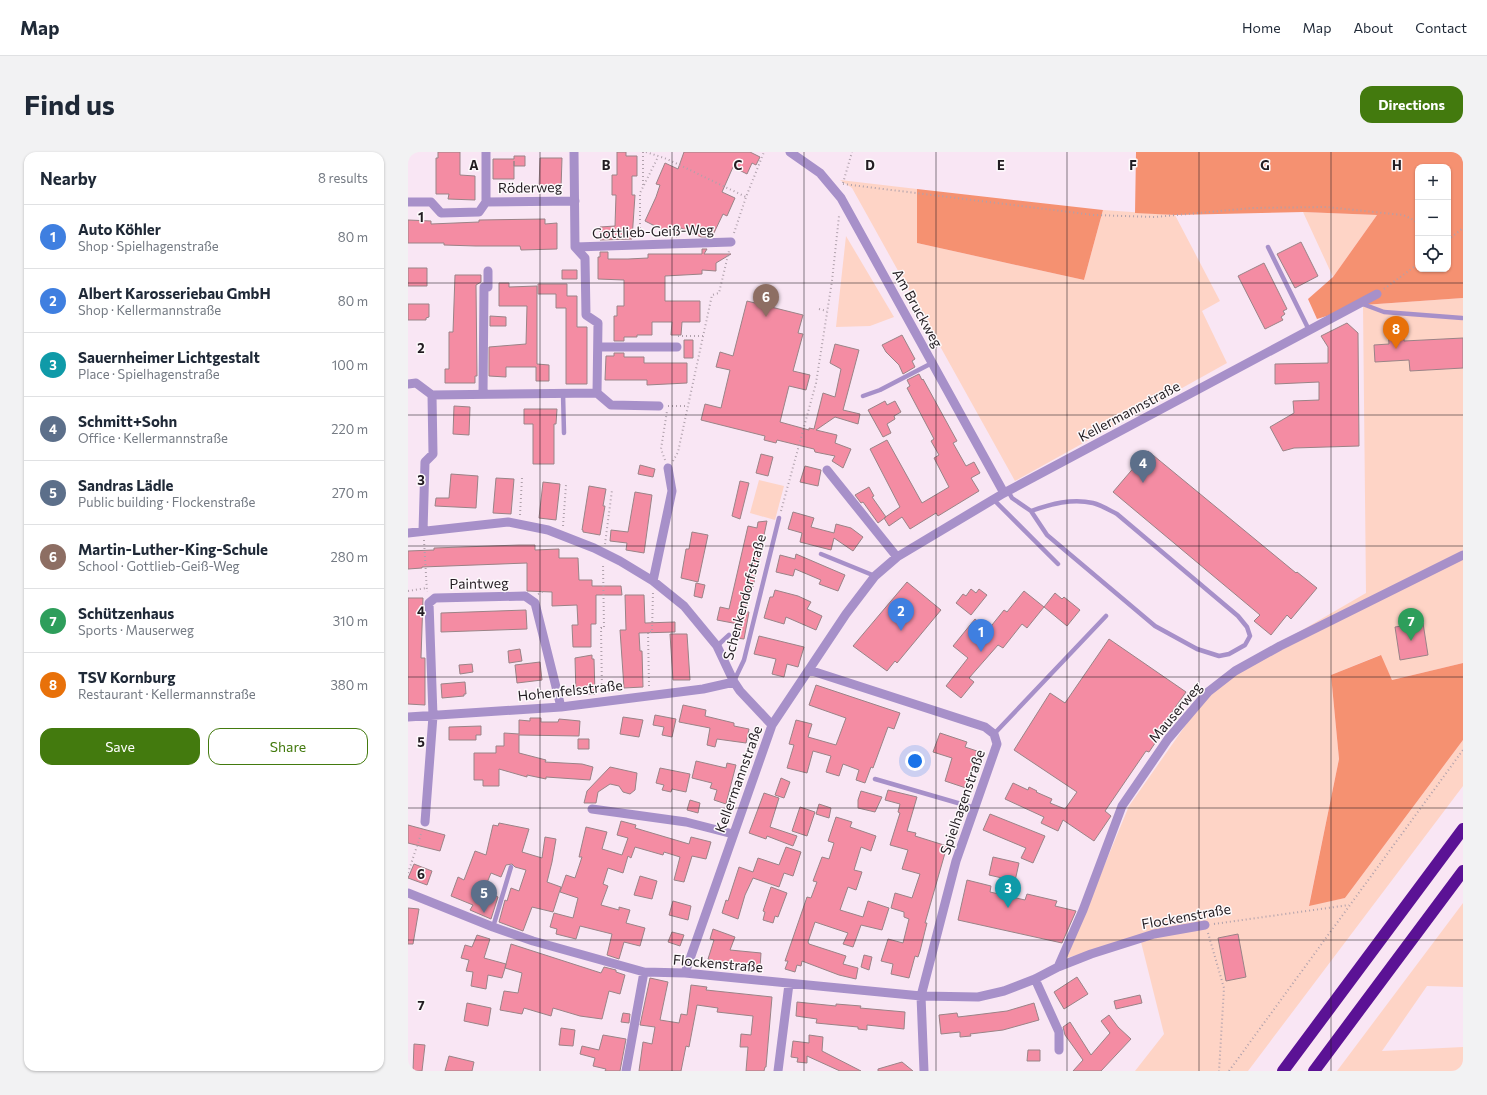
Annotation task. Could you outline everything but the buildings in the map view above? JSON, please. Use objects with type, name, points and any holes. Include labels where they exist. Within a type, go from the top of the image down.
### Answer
[{"type":"highway","points":[[1283,1071],[1463,829]]},
{"type":"highway","points":[[1314,1071],[1463,871]]},
{"type":"street","name":"Röderweg","points":[[408,202],[431,202],[441,213],[479,212],[486,202],[486,152]]},
{"type":"street","name":"Gottlieb-Geiß-Weg","points":[[574,152],[575,247],[585,258],[586,315],[598,323],[598,393]]},
{"type":"street","name":"Am Bruckweg","points":[[790,152],[820,173],[841,198],[932,363],[1006,492]]},
{"type":"street","name":"Röderweg","points":[[486,202],[575,201]]},
{"type":"street","name":"Gottlieb-Geiß-Weg","points":[[575,247],[731,242]]},
{"type":"street","points":[[483,394],[484,287],[488,288],[488,271]]},
{"type":"street","name":"Kellermannstraße","points":[[685,973],[772,725],[846,614],[875,576],[896,557],[993,499],[1377,294]]},
{"type":"street","points":[[598,347],[677,347]]},
{"type":"street","points":[[408,384],[416,384],[432,394],[598,393],[611,405],[664,406]]},
{"type":"street","points":[[423,531],[425,462],[433,454],[432,394]]},
{"type":"street","points":[[653,581],[672,491],[668,468]]},
{"type":"street","points":[[827,470],[896,557]]},
{"type":"street","name":"Schenkendorfstraße","points":[[408,533],[508,522],[548,530],[603,552],[653,581],[684,606],[717,646],[734,682],[772,725]]},
{"type":"street","name":"Mauserweg","points":[[1058,967],[1083,910],[1122,806],[1168,739],[1208,692],[1235,671],[1280,646],[1463,555]]},
{"type":"street","name":"Paintweg","points":[[429,603],[435,598],[525,596],[535,602],[561,707]]},
{"type":"street","points":[[426,822],[433,716],[429,603]]},
{"type":"street","name":"Spielhagenstraße","points":[[809,670],[985,727],[994,734],[997,744],[956,861],[921,996],[924,1071]]},
{"type":"street","name":"Hohenfelsstraße","points":[[408,717],[561,707],[703,689],[734,682]]},
{"type":"street","points":[[592,809],[686,822],[733,834]]},
{"type":"street","name":"Flockenstraße","points":[[408,893],[493,927],[533,941],[644,972],[685,973],[921,996],[978,997],[1004,991],[1091,954],[1154,934],[1205,926]]},
{"type":"street","points":[[626,1071],[644,972]]},
{"type":"street","points":[[1035,979],[1059,1032],[1059,1050]]},
{"type":"street","points":[[778,1071],[789,984]]},
{"type":"lane","points":[[1268,247],[1309,330]]},
{"type":"lane","points":[[1360,303],[1384,312],[1462,318]]},
{"type":"lane","points":[[863,396],[880,390],[932,363]]},
{"type":"lane","points":[[563,394],[564,433]]},
{"type":"lane","points":[[1006,492],[1031,511],[1046,535],[1155,626],[1198,649],[1219,656],[1230,654],[1244,645],[1250,636],[1247,627],[1238,616],[1117,514],[1094,503],[1072,501],[1051,504],[1031,511]]},
{"type":"lane","points":[[993,499],[1058,564]]},
{"type":"lane","name":"Schenkendorfstraße","points":[[734,682],[744,660],[779,518]]},
{"type":"lane","points":[[821,554],[875,576]]},
{"type":"lane","points":[[994,734],[1106,616]]},
{"type":"lane","points":[[717,646],[729,635]]},
{"type":"lane","points":[[874,778],[975,808]]},
{"type":"lane","points":[[493,927],[511,866]]},
{"type":"path","points":[[643,152],[643,187]]},
{"type":"path","points":[[646,152],[667,159],[746,197]]},
{"type":"path","points":[[668,468],[678,452],[712,295],[719,293],[731,242],[746,197],[764,152]]},
{"type":"path","points":[[779,518],[816,383],[827,311],[843,184],[852,152]]},
{"type":"path","points":[[640,246],[640,192],[658,157]]},
{"type":"path","points":[[843,184],[1094,215],[1155,217],[1252,208],[1326,207],[1403,215],[1415,221]]},
{"type":"path","points":[[1451,238],[1463,228]]},
{"type":"path","points":[[1377,294],[1415,266]]},
{"type":"path","points":[[819,309],[827,311]]},
{"type":"path","points":[[677,347],[677,336],[702,336]]},
{"type":"path","points":[[668,468],[661,449],[664,406],[687,406]]},
{"type":"path","points":[[519,524],[522,478]]},
{"type":"path","points":[[563,536],[566,485]]},
{"type":"path","points":[[603,701],[601,628],[604,628],[603,552],[612,490]]},
{"type":"path","points":[[423,531],[429,603]]},
{"type":"path","points":[[650,695],[648,632],[652,632],[653,581]]},
{"type":"path","points":[[408,591],[427,588]]},
{"type":"path","points":[[1229,1071],[1463,750]]},
{"type":"path","points":[[408,873],[426,822]]},
{"type":"path","name":"Flockenstraße","points":[[1205,926],[1349,905]]},
{"type":"path","points":[[1205,926],[1224,988],[1219,1071]]},
{"type":"shaded area","points":[[1136,152],[1463,152],[1463,298],[1363,305],[1317,319],[1308,299],[1333,277],[1377,215],[1303,212],[1175,215],[1135,213]]},
{"type":"shaded area","points":[[840,180],[917,189],[917,243],[1084,280],[1103,210],[1175,215],[1220,301],[1202,311],[1227,363],[1015,481],[852,188]]},
{"type":"shaded area","points":[[917,189],[1103,210],[1084,280],[917,243]]},
{"type":"shaded area","points":[[1303,212],[1377,215],[1333,277]]},
{"type":"shaded area","points":[[846,236],[894,317],[870,326],[836,327]]},
{"type":"shaded area","points":[[1463,298],[1463,663],[1392,680],[1380,655],[1331,675],[1339,759],[1309,905],[1345,898],[1463,740],[1463,786],[1248,1071],[1135,1071],[1164,1034],[1140,938],[1066,958],[1129,806],[1218,679],[1366,593],[1363,305]]},
{"type":"shaded area","points":[[759,480],[784,486],[775,520],[750,513]]},
{"type":"shaded area","points":[[1381,655],[1392,680],[1463,663],[1463,740],[1345,898],[1309,906],[1339,759],[1331,675]]},
{"type":"shaded area","points":[[1463,903],[1463,987],[1427,986],[1382,1051],[1463,1047],[1463,1071],[1337,1071]]},
{"type":"place","name":"Martin-Luther-King-Schule","points":[[766,317]]},
{"type":"place","name":"TSV Kornburg","points":[[1396,349]]},
{"type":"place","name":"Schmitt+Sohn","points":[[1143,483]]},
{"type":"place","name":"Albert Karosseriebau GmbH","points":[[901,631]]},
{"type":"place","name":"Schützenhaus","points":[[1411,641]]},
{"type":"place","name":"Auto Köhler","points":[[981,652]]},
{"type":"place","name":"Sauernheimer Lichtgestalt","points":[[1008,908]]},
{"type":"place","name":"Sandras Lädle","points":[[484,913]]}]
